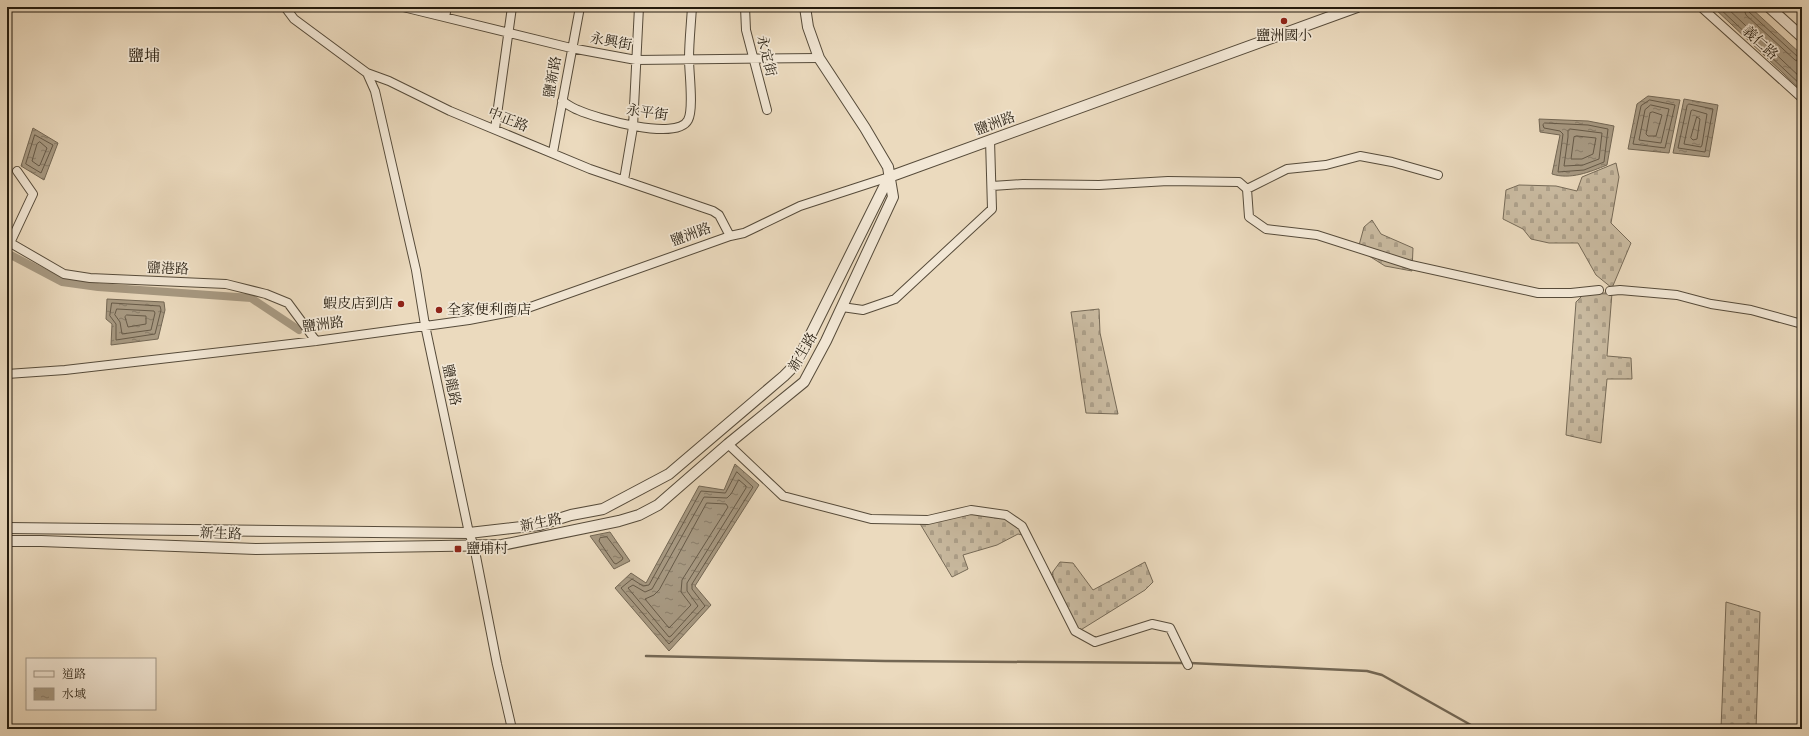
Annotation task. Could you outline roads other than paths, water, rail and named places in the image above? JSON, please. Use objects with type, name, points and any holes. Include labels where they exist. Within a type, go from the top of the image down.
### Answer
[{"type":"street","name":"中正路","points":[[285,7],[294,19],[367,73],[389,81],[450,111],[590,168],[713,211],[719,215],[730,236]]},
{"type":"street","name":"永興街","points":[[403,7],[571,48],[636,60],[819,58]]},
{"type":"street","points":[[445,17],[447,7]]},
{"type":"street","points":[[495,129],[512,7]]},
{"type":"street","name":"鹽新路","points":[[552,152],[580,7]]},
{"type":"street","points":[[624,180],[633,127],[640,7]]},
{"type":"street","name":"永平街","points":[[562,101],[578,110],[633,127],[674,129],[682,127],[688,120],[690,111],[689,59],[692,7]]},
{"type":"street","name":"永定街","points":[[745,7],[746,30],[767,110]]},
{"type":"street","name":"新生路","points":[[7,542],[41,541],[256,549],[474,546],[510,544],[587,529],[639,515],[658,505],[728,444],[804,382],[826,341],[893,197],[888,177],[888,167],[869,134],[819,58],[808,27],[805,7]]},
{"type":"street","name":"鹽洲路","points":[[7,374],[65,370],[316,340],[469,320],[522,310],[730,236],[744,233],[800,206],[888,177],[1357,7]]},
{"type":"street","name":"義仁路","points":[[1701,7],[1802,98]]},
{"type":"street","points":[[1769,7],[1802,37]]},
{"type":"street","name":"鹽龍路","points":[[367,73],[375,91],[416,270],[425,325],[469,533],[474,546],[512,729]]},
{"type":"street","points":[[842,306],[863,310],[895,299],[992,209],[990,140]]},
{"type":"street","points":[[1247,188],[1287,169],[1326,165],[1360,156],[1392,162],[1438,175]]},
{"type":"street","points":[[8,242],[33,194],[17,171]]},
{"type":"street","name":"新生路","points":[[7,528],[469,533],[539,525],[571,515],[603,509],[669,474],[784,376],[796,364],[888,177]]},
{"type":"street","points":[[992,186],[1023,184],[1099,185],[1168,181],[1239,182],[1247,188],[1249,217],[1266,229],[1317,235],[1411,265],[1538,293],[1571,293],[1599,290]]},
{"type":"street","name":"鹽港路","points":[[8,242],[64,274],[97,279],[226,284],[266,294],[288,304],[316,340]]},
{"type":"street","points":[[1610,291],[1620,290],[1677,295],[1711,304],[1751,310],[1802,324]]},
{"type":"street","points":[[728,444],[783,496],[871,519],[928,520],[971,510],[1006,515],[1022,526],[1075,631],[1095,642],[1152,624],[1170,628],[1188,665]]},
{"type":"water","points":[[1713,7],[1750,7],[1802,55],[1802,91]]},
{"type":"water","points":[[1648,96],[1680,100],[1669,153],[1628,149],[1637,104]]},
{"type":"water","points":[[1684,99],[1718,105],[1709,157],[1673,153]]},
{"type":"water","points":[[1539,119],[1588,121],[1614,126],[1607,165],[1587,173],[1573,176],[1559,176],[1552,174],[1560,135],[1540,132]]},
{"type":"water","points":[[33,128],[58,143],[44,180],[21,166]]},
{"type":"water","points":[[107,299],[164,302],[165,310],[158,339],[111,345],[112,324],[106,319]]},
{"type":"water","points":[[735,464],[759,485],[695,586],[711,605],[669,651],[615,588],[631,573],[646,583],[699,486],[724,490]]},
{"type":"water","points":[[610,532],[630,561],[614,569],[590,536]]},
{"type":"waterway","points":[[7,253],[62,282],[98,287],[251,298],[299,330]]},
{"type":"waterway","points":[[646,656],[885,661],[1185,663]]},
{"type":"waterway","points":[[1190,663],[1367,671],[1382,675],[1478,729]]},
{"type":"place","name":"鹽洲國小","points":[[1284,21]]},
{"type":"place","name":"蝦皮店到店","points":[[401,304]]},
{"type":"place","name":"全家便利商店","points":[[439,310]]},
{"type":"place","name":"鹽埔村","points":[[458,549]]},
{"type":"district","name":"鹽埔","points":[[144,56]]}]
